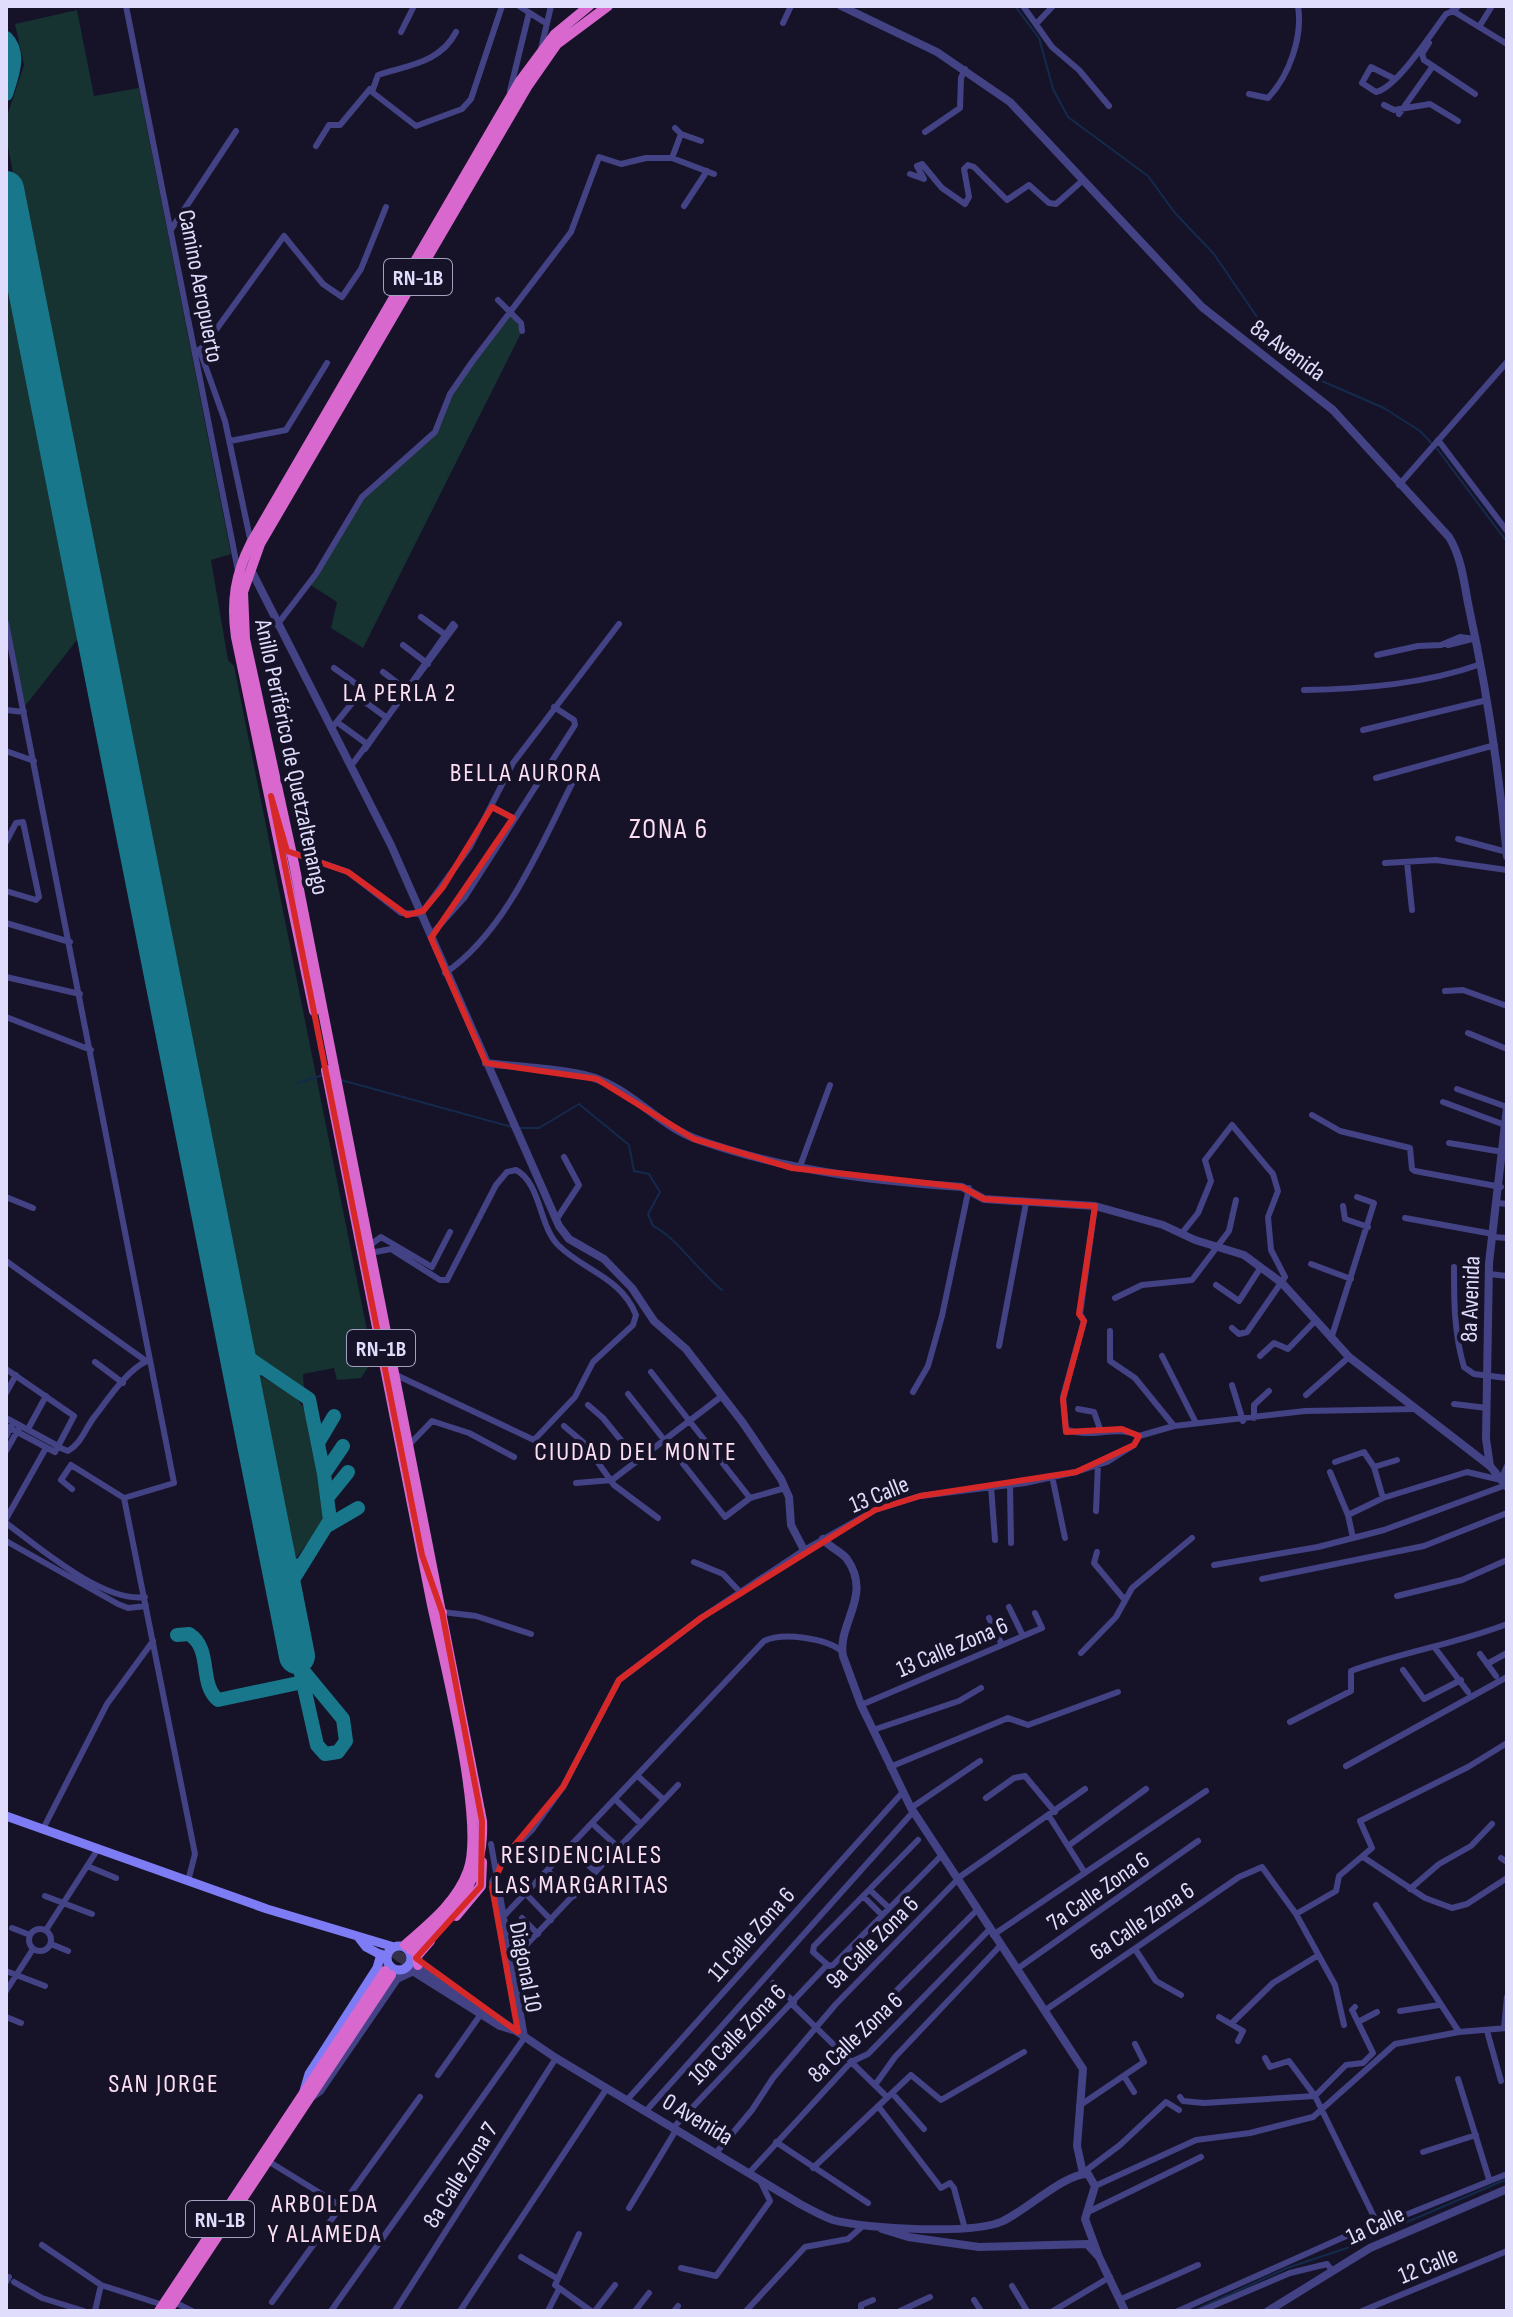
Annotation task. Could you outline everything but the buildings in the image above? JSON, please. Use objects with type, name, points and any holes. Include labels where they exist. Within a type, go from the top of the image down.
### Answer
[{"type":"highway","name":"Anillo Periférico de Quetzaltenango","points":[[407,1957],[454,1897],[468,1873],[474,1844],[474,1821],[331,1076],[292,852],[243,628],[242,603],[249,567],[415,281],[512,108],[540,50],[589,6]]},
{"type":"highway","name":"Anillo Periférico de Quetzaltenango","points":[[407,1957],[460,1903],[473,1883],[481,1855],[482,1821],[370,1250],[234,625],[238,573],[251,543],[289,478],[512,108],[557,44],[608,6]]},
{"type":"highway","points":[[415,281],[420,265],[444,223],[445,215]]},
{"type":"highway","points":[[317,448],[385,327],[385,317]]},
{"type":"highway","points":[[249,567],[248,558],[289,478]]},
{"type":"highway","points":[[271,796],[278,804],[286,848],[292,852]]},
{"type":"highway","points":[[422,1555],[442,1612]]},
{"type":"highway","points":[[432,1605],[442,1612]]},
{"type":"highway","points":[[407,1957],[417,1956],[468,1905],[481,1886],[481,1855]]},
{"type":"highway","name":"RN-1B","points":[[166,2307],[268,2161],[386,1965]]},
{"type":"highway","name":"RN-1B","points":[[166,2307],[307,2095]]},
{"type":"main road","points":[[6,1816],[359,1938],[407,1957],[394,1970],[359,1938]]},
{"type":"main road","name":"RN-1B","points":[[386,1965],[407,1957]]},
{"type":"main road","points":[[307,2095],[309,2074],[377,1968],[386,1965]]},
{"type":"street","name":"Camino Aeropuerto","points":[[126,6],[197,352],[238,573]]},
{"type":"street","points":[[401,32],[414,6]]},
{"type":"street","points":[[370,89],[416,126],[462,109],[471,99],[480,76],[502,6]]},
{"type":"street","points":[[519,6],[544,22]]},
{"type":"street","points":[[540,50],[544,22],[551,6]]},
{"type":"street","points":[[783,23],[791,6]]},
{"type":"street","name":"8a Avenida","points":[[841,6],[965,69],[1010,102],[1209,314],[1319,398],[1455,546],[1495,745],[1507,854]]},
{"type":"street","points":[[1023,6],[1052,47],[1079,70],[1109,106]]},
{"type":"street","points":[[1037,23],[1053,6]]},
{"type":"street","points":[[1249,94],[1268,98],[1282,79],[1299,31],[1298,6]]},
{"type":"street","points":[[1479,27],[1492,6]]},
{"type":"street","points":[[1455,9],[1507,44]]},
{"type":"street","points":[[1455,9],[1423,51],[1423,59],[1475,94]]},
{"type":"street","points":[[1393,78],[1373,67],[1362,83],[1379,92],[1393,78],[1446,14],[1455,9]]},
{"type":"street","points":[[512,108],[529,13]]},
{"type":"street","points":[[316,146],[329,125],[340,125],[378,75],[412,68],[438,54],[456,32]]},
{"type":"street","points":[[1399,114],[1433,66]]},
{"type":"street","points":[[925,132],[960,108],[961,81],[965,69]]},
{"type":"street","points":[[1384,105],[1394,110],[1430,104],[1458,121]]},
{"type":"street","points":[[675,128],[681,134],[701,141]]},
{"type":"street","points":[[172,228],[236,131]]},
{"type":"street","points":[[672,158],[681,134]]},
{"type":"street","points":[[277,625],[316,574],[362,497],[435,432],[452,390],[571,232],[599,157],[621,164],[646,158],[672,158],[710,172],[684,206]]},
{"type":"street","points":[[910,174],[924,179],[917,166],[922,164],[942,188],[965,204],[969,197],[964,169],[968,165],[974,167],[1007,200],[1029,185],[1049,203],[1056,204],[1082,181]]},
{"type":"street","points":[[251,543],[245,528],[230,441],[197,352],[284,236],[323,284],[342,297],[361,269],[386,207]]},
{"type":"street","points":[[498,300],[521,323],[522,331]]},
{"type":"street","points":[[1399,485],[1507,362]]},
{"type":"street","points":[[230,441],[286,430],[327,363]]},
{"type":"street","points":[[1438,442],[1507,531]]},
{"type":"street","points":[[249,567],[277,625],[336,727],[556,1220],[569,1239],[602,1257],[632,1288],[654,1321],[686,1349],[722,1396],[779,1474],[789,1497],[791,1525],[804,1550]]},
{"type":"street","points":[[351,766],[446,636],[421,617]]},
{"type":"street","points":[[6,623],[8,649],[34,761],[174,1483],[124,1498]]},
{"type":"street","points":[[421,914],[470,847],[513,763],[619,624]]},
{"type":"street","points":[[1377,655],[1476,639]]},
{"type":"street","points":[[403,645],[427,663]]},
{"type":"street","points":[[1304,690],[1359,688],[1442,678],[1481,664]]},
{"type":"street","points":[[334,668],[359,686],[361,692],[336,727]]},
{"type":"street","points":[[383,672],[407,690]]},
{"type":"street","points":[[361,699],[387,718]]},
{"type":"street","points":[[1363,730],[1487,700]]},
{"type":"street","points":[[430,936],[465,897],[575,725],[574,720],[554,707]]},
{"type":"street","points":[[6,710],[24,712]]},
{"type":"street","points":[[336,727],[367,746]]},
{"type":"street","points":[[1376,778],[1495,745]]},
{"type":"street","points":[[6,751],[34,761]]},
{"type":"street","points":[[445,973],[472,953],[509,900],[581,766]]},
{"type":"street","points":[[492,807],[513,818]]},
{"type":"street","points":[[6,842],[16,823],[23,822],[39,897],[36,900],[6,891]]},
{"type":"street","points":[[1458,839],[1507,854]]},
{"type":"street","points":[[292,852],[348,872],[401,913],[421,914]]},
{"type":"street","points":[[1385,863],[1436,860],[1507,870]]},
{"type":"street","points":[[1407,862],[1412,910]]},
{"type":"street","points":[[6,923],[70,942]]},
{"type":"street","points":[[6,977],[80,994]]},
{"type":"street","points":[[1445,991],[1463,990],[1507,1006]]},
{"type":"street","points":[[6,1017],[91,1050]]},
{"type":"street","points":[[1468,1033],[1507,1049]]},
{"type":"street","points":[[486,1063],[601,1080],[631,1097],[666,1125],[694,1139],[799,1169],[969,1188],[984,1199],[1095,1206],[1236,1252],[1282,1283],[1349,1357],[1490,1466],[1505,1484]]},
{"type":"street","points":[[799,1169],[830,1085]]},
{"type":"street","points":[[1457,1089],[1507,1107]]},
{"type":"street","points":[[1443,1102],[1505,1125]]},
{"type":"street","name":"8a Avenida","points":[[1490,1466],[1487,1408],[1489,1274],[1493,1236],[1503,1204],[1501,1187],[1507,1107]]},
{"type":"street","points":[[1312,1115],[1340,1131],[1410,1148],[1412,1169],[1415,1171],[1501,1187]]},
{"type":"street","points":[[1182,1233],[1198,1213],[1211,1181],[1204,1164],[1206,1157],[1232,1125],[1271,1168],[1277,1186],[1277,1197],[1268,1217],[1271,1250],[1285,1277],[1247,1332],[1239,1334],[1232,1328]]},
{"type":"street","points":[[1449,1143],[1503,1152]]},
{"type":"street","points":[[556,1220],[579,1185],[564,1157]]},
{"type":"street","points":[[370,1250],[391,1249],[440,1280],[447,1280],[496,1185],[507,1172],[516,1170],[528,1182],[556,1243],[619,1288],[636,1315],[633,1325],[593,1362],[575,1397],[534,1440],[394,1374]]},
{"type":"street","points":[[913,1392],[926,1372],[935,1341],[969,1188]]},
{"type":"street","points":[[6,1197],[33,1208]]},
{"type":"street","points":[[1331,1339],[1374,1201],[1357,1197]]},
{"type":"street","points":[[1115,1298],[1142,1285],[1192,1280],[1231,1227],[1236,1200]]},
{"type":"street","points":[[999,1346],[1026,1203]]},
{"type":"street","points":[[1095,1206],[1080,1314],[1084,1321],[1063,1399],[1067,1431],[1122,1429],[1139,1436]]},
{"type":"street","points":[[1343,1206],[1345,1219],[1368,1227]]},
{"type":"street","points":[[1405,1218],[1507,1238]]},
{"type":"street","points":[[370,1250],[383,1238],[432,1267],[450,1232]]},
{"type":"street","points":[[6,1261],[149,1361]]},
{"type":"street","points":[[1311,1264],[1351,1279]]},
{"type":"street","points":[[1216,1285],[1239,1301],[1261,1267]]},
{"type":"street","points":[[1454,1267],[1454,1330],[1460,1340],[1462,1361],[1467,1370],[1507,1378]]},
{"type":"street","points":[[1489,1274],[1507,1276]]},
{"type":"street","points":[[1260,1356],[1274,1343],[1288,1349],[1316,1320]]},
{"type":"street","points":[[1110,1331],[1110,1361],[1135,1378],[1174,1426]]},
{"type":"street","points":[[1162,1356],[1196,1423]]},
{"type":"street","points":[[1306,1395],[1349,1357]]},
{"type":"street","points":[[6,1418],[46,1448],[68,1451],[76,1446],[95,1414],[123,1383],[149,1361]]},
{"type":"street","points":[[95,1362],[123,1383]]},
{"type":"street","points":[[6,1369],[74,1416],[57,1449]]},
{"type":"street","points":[[651,1372],[691,1419],[750,1498]]},
{"type":"street","points":[[6,1393],[16,1375]]},
{"type":"street","points":[[1232,1385],[1243,1421]]},
{"type":"street","points":[[1254,1418],[1254,1405],[1269,1391]]},
{"type":"street","points":[[628,1394],[725,1517],[750,1498],[785,1488]]},
{"type":"street","points":[[28,1429],[46,1396]]},
{"type":"street","points":[[576,1483],[612,1480],[722,1396]]},
{"type":"street","points":[[1454,1404],[1487,1408]]},
{"type":"street","points":[[588,1405],[603,1418],[637,1460]]},
{"type":"street","points":[[1078,1409],[1094,1412],[1101,1432]]},
{"type":"street","name":"13 Calle","points":[[496,1879],[505,1857],[532,1830],[563,1787],[619,1680],[671,1638],[804,1550],[890,1504],[944,1491],[1010,1485],[1098,1465],[1134,1445],[1139,1436],[1174,1426],[1243,1421],[1305,1411],[1387,1412],[1419,1409]]},
{"type":"street","points":[[408,1446],[432,1421],[469,1433],[514,1457]]},
{"type":"street","points":[[564,1426],[584,1443],[612,1480],[658,1518]]},
{"type":"street","points":[[14,1427],[28,1429],[57,1449]]},
{"type":"street","points":[[6,1437],[14,1427]]},
{"type":"street","points":[[6,1451],[14,1427]]},
{"type":"street","points":[[46,1448],[6,1521],[53,1562]]},
{"type":"street","points":[[1335,1462],[1363,1451],[1374,1467],[1383,1498]]},
{"type":"street","points":[[1374,1467],[1397,1460]]},
{"type":"street","points":[[72,1489],[61,1480],[71,1465],[124,1498],[195,1854],[188,1881]]},
{"type":"street","points":[[1096,1511],[1098,1465]]},
{"type":"street","points":[[1505,1484],[1507,1466]]},
{"type":"street","points":[[1330,1472],[1348,1515],[1353,1538]]},
{"type":"street","points":[[1348,1515],[1383,1498],[1467,1472],[1505,1484]]},
{"type":"street","points":[[1052,1476],[1065,1538]]},
{"type":"street","points":[[1214,1565],[1353,1538],[1472,1500],[1505,1484]]},
{"type":"street","points":[[1010,1485],[1011,1543]]},
{"type":"street","points":[[991,1486],[995,1540]]},
{"type":"street","points":[[1262,1579],[1424,1546],[1507,1513]]},
{"type":"street","points":[[1081,1653],[1116,1617],[1132,1588],[1192,1538]]},
{"type":"street","points":[[823,1539],[846,1558],[857,1593],[842,1651],[861,1705],[902,1793],[1083,2069],[1077,2146],[1083,2173]]},
{"type":"street","points":[[6,1541],[53,1562],[128,1608],[146,1606]]},
{"type":"street","points":[[1097,1552],[1094,1563],[1124,1599]]},
{"type":"street","points":[[1397,1596],[1462,1580],[1507,1560]]},
{"type":"street","points":[[694,1562],[723,1574],[741,1593]]},
{"type":"street","points":[[93,1585],[124,1598],[145,1597]]},
{"type":"street","points":[[1009,1607],[1023,1636]]},
{"type":"street","points":[[442,1612],[476,1616],[531,1634]]},
{"type":"street","name":"13 Calle Zona 6","points":[[861,1705],[1042,1628],[1035,1613]]},
{"type":"street","points":[[989,1618],[1002,1645]]},
{"type":"street","points":[[1290,1722],[1351,1691],[1351,1671],[1381,1659],[1435,1648],[1507,1624]]},
{"type":"street","points":[[501,1918],[764,1641],[780,1638],[827,1642],[842,1651]]},
{"type":"street","points":[[43,1829],[107,1704],[153,1641]]},
{"type":"street","points":[[1435,1648],[1468,1692]]},
{"type":"street","points":[[1487,1664],[1507,1653]]},
{"type":"street","points":[[1480,1654],[1496,1676]]},
{"type":"street","points":[[1403,1670],[1424,1699],[1461,1680]]},
{"type":"street","points":[[1346,1766],[1507,1677]]},
{"type":"street","points":[[873,1730],[959,1701],[981,1688]]},
{"type":"street","points":[[890,1767],[1010,1717],[1028,1725],[1118,1692]]},
{"type":"street","points":[[1344,2025],[1336,1987],[1296,1914],[1336,1891],[1339,1887],[1337,1879],[1373,1846],[1359,1824],[1361,1820],[1468,1767],[1507,1743]]},
{"type":"street","points":[[646,2111],[912,1810],[980,1761]]},
{"type":"street","points":[[986,1798],[1014,1778],[1025,1776],[1052,1814],[1085,1873]]},
{"type":"street","points":[[640,1778],[664,1800]]},
{"type":"street","points":[[510,1962],[678,1785]]},
{"type":"street","name":"9a Calle Zona 6","points":[[716,2153],[752,2110],[773,2078],[841,1999],[959,1880],[1085,1789]]},
{"type":"street","points":[[1068,1846],[1146,1789]]},
{"type":"street","name":"8a Calle Zona 6","points":[[749,2173],[851,2062],[868,2054],[991,1933],[1206,1791]]},
{"type":"street","name":"11 Calle Zona 6","points":[[627,2100],[902,1793]]},
{"type":"street","points":[[618,1802],[641,1824]]},
{"type":"street","points":[[1410,1889],[1443,1861],[1471,1846],[1492,1824]]},
{"type":"street","points":[[595,1826],[619,1848]]},
{"type":"street","points":[[828,1966],[814,1954],[813,1947],[918,1840]]},
{"type":"street","name":"7a Calle Zona 6","points":[[1017,1969],[1198,1841]]},
{"type":"street","name":"Diagonal 10","points":[[491,1844],[519,2033]]},
{"type":"street","points":[[46,1930],[98,1849]]},
{"type":"street","points":[[572,1850],[596,1872]]},
{"type":"street","name":"10a Calle Zona 6","points":[[629,2208],[675,2129],[828,1966],[942,1855]]},
{"type":"street","points":[[1363,1857],[1433,1902],[1455,1908],[1507,1878]]},
{"type":"street","points":[[87,1866],[116,1878]]},
{"type":"street","name":"6a Calle Zona 6","points":[[1044,2011],[1239,1877],[1263,1867],[1296,1914]]},
{"type":"street","points":[[550,1873],[574,1896]]},
{"type":"street","points":[[870,1890],[889,1908]]},
{"type":"street","points":[[45,1896],[92,1914]]},
{"type":"street","points":[[863,1896],[882,1915]]},
{"type":"street","points":[[529,1897],[551,1920]]},
{"type":"street","points":[[1376,1905],[1459,2032]]},
{"type":"street","points":[[894,1993],[977,1910]]},
{"type":"street","points":[[522,1918],[538,1934]]},
{"type":"street","points":[[12,1928],[30,1935]]},
{"type":"street","points":[[30,1935],[35,1929],[46,1930]]},
{"type":"street","points":[[46,1930],[51,1944],[68,1951]]},
{"type":"street","points":[[6,1991],[33,1949],[30,1935]]},
{"type":"street","points":[[33,1949],[44,1950],[51,1944]]},
{"type":"street","points":[[875,2085],[895,2057],[1000,1946]]},
{"type":"street","points":[[1135,1949],[1156,1981],[1181,1995]]},
{"type":"street","points":[[1231,2024],[1269,1987],[1317,1956]]},
{"type":"street","points":[[407,1957],[481,2014],[519,2033]]},
{"type":"street","points":[[407,1957],[519,2033]]},
{"type":"street","points":[[307,2095],[320,2091],[397,1979],[407,1957]]},
{"type":"street","points":[[6,1971],[45,1986]]},
{"type":"street","points":[[773,1983],[851,2062],[924,2129]]},
{"type":"street","points":[[1095,2186],[1196,2140],[1250,2133],[1322,2112],[1328,2102],[1391,2046],[1459,2032],[1506,2028],[1507,1997]]},
{"type":"street","points":[[1400,2011],[1439,2005]]},
{"type":"street","points":[[1180,2097],[1183,2101],[1204,2103],[1315,2096],[1346,2065],[1363,2063],[1373,2053],[1352,2010],[1355,2007]]},
{"type":"street","points":[[1358,2022],[1377,2012]]},
{"type":"street","points":[[438,2075],[481,2014]]},
{"type":"street","points":[[6,2017],[21,2023]]},
{"type":"street","points":[[1219,2017],[1244,2033],[1238,2041]]},
{"type":"street","points":[[1487,2031],[1501,2081]]},
{"type":"street","points":[[331,2311],[519,2033]]},
{"type":"street","name":"0 Avenida","points":[[519,2033],[825,2217],[908,2237],[979,2247],[1083,2243],[1099,2257]]},
{"type":"street","points":[[1079,2106],[1144,2062],[1135,2044]]},
{"type":"street","points":[[813,2168],[914,2075],[938,2100],[1024,2052]]},
{"type":"street","name":"8a Calle Zona 7","points":[[396,2309],[556,2058]]},
{"type":"street","points":[[1265,2058],[1270,2067],[1289,2061],[1315,2096],[1378,2225]]},
{"type":"street","points":[[1124,2076],[1134,2092]]},
{"type":"street","points":[[1458,2079],[1489,2179]]},
{"type":"street","points":[[460,2311],[607,2088]]},
{"type":"street","points":[[272,2302],[420,2097]]},
{"type":"street","points":[[1083,2173],[1120,2145],[1166,2102],[1179,2110]]},
{"type":"street","points":[[878,2106],[941,2188],[950,2183],[954,2188],[965,2229]]},
{"type":"street","points":[[1423,2152],[1476,2135]]},
{"type":"street","points":[[776,2142],[868,2203]]},
{"type":"street","points":[[1086,2213],[1201,2157]]},
{"type":"street","points":[[268,2161],[341,2206]]},
{"type":"street","points":[[1083,2173],[1092,2177],[1095,2186],[1086,2213],[1099,2257],[1125,2311]]},
{"type":"street","name":"0 Avenida","points":[[867,2226],[985,2228],[1005,2221],[1083,2173]]},
{"type":"street","points":[[1178,2311],[1378,2225],[1507,2174]]},
{"type":"street","points":[[681,2268],[716,2276],[770,2201],[760,2180]]},
{"type":"street","name":"1a Calle","points":[[1268,2311],[1331,2269],[1390,2239],[1507,2189]]},
{"type":"street","points":[[746,2311],[805,2247],[848,2239],[867,2226]]},
{"type":"street","points":[[548,2311],[579,2234]]},
{"type":"street","points":[[42,2245],[101,2285],[166,2307],[192,2311]]},
{"type":"street","name":"12 Calle","points":[[1362,2311],[1507,2251]]},
{"type":"street","points":[[521,2257],[593,2311],[615,2285]]},
{"type":"street","points":[[1201,2311],[1297,2270],[1327,2264],[1331,2269]]},
{"type":"street","points":[[1119,2300],[1198,2265]]},
{"type":"street","points":[[1053,2311],[1110,2277]]},
{"type":"street","points":[[10,2280],[42,2298],[84,2311]]},
{"type":"street","points":[[95,2311],[101,2285]]},
{"type":"street","points":[[1012,2286],[1027,2311]]},
{"type":"street","points":[[635,2311],[649,2293]]},
{"type":"street","points":[[900,2311],[930,2297]]},
{"type":"street","points":[[861,2311],[862,2304],[873,2300]]},
{"type":"street","points":[[974,2300],[978,2310]]},
{"type":"street","points":[[396,2309],[406,2311]]},
{"type":"highlighted area","points":[[271,796],[287,851],[348,872],[407,915],[423,911],[443,887],[492,807],[513,818],[431,938],[486,1063],[597,1079],[694,1139],[792,1168],[962,1187],[984,1199],[1095,1206],[1079,1314],[1084,1321],[1063,1399],[1066,1432],[1122,1429],[1139,1436],[1134,1445],[1076,1472],[920,1496],[875,1510],[701,1618],[619,1680],[563,1787],[504,1858],[492,1887],[518,2032],[416,1958],[481,1886],[482,1821],[442,1612],[422,1555]]},
{"type":"green space","points":[[77,10],[94,96],[139,88],[231,554],[211,560],[228,660],[234,666],[373,1360],[361,1378],[337,1380],[334,1368],[303,1374],[304,1389],[253,1356],[243,1338],[6,137],[6,119],[24,65],[15,24]]},
{"type":"green space","points":[[6,236],[84,631],[25,706],[6,614]]},
{"type":"green space","points":[[509,312],[522,331],[363,648],[331,628],[337,602],[309,584],[352,511],[389,471],[435,432],[452,390]]},
{"type":"green space","points":[[257,1374],[295,1396],[305,1410],[325,1511],[320,1526],[295,1560],[286,1554],[252,1383]]},
{"type":"waterway","points":[[1015,6],[1039,38],[1053,89],[1068,117],[1148,176],[1175,213],[1214,254],[1274,342],[1315,378],[1384,408],[1420,431],[1438,450],[1507,542]]},
{"type":"waterway","points":[[298,1083],[323,1075]]},
{"type":"waterway","points":[[341,1080],[512,1127]]},
{"type":"waterway","points":[[518,1128],[539,1128],[579,1104],[629,1145],[634,1171],[649,1174],[660,1192],[648,1214],[653,1226],[670,1237],[722,1290]]},
{"type":"waterway","points":[[1193,2311],[1287,2268],[1347,2248],[1507,2179]]},
{"type":"taxiway","points":[[6,38],[11,44],[14,58],[6,94]]},
{"type":"taxiway","points":[[232,1325],[244,1355],[309,1399],[324,1474],[330,1520],[289,1586],[287,1601]]},
{"type":"taxiway","points":[[245,1388],[248,1370],[262,1368]]},
{"type":"taxiway","points":[[318,1443],[334,1416]]},
{"type":"taxiway","points":[[324,1474],[343,1446]]},
{"type":"taxiway","points":[[327,1498],[348,1472]]},
{"type":"taxiway","points":[[327,1526],[358,1508]]},
{"type":"taxiway","points":[[277,1554],[291,1568],[302,1564]]},
{"type":"taxiway","points":[[177,1635],[189,1634],[196,1640],[201,1648],[208,1685],[218,1700],[303,1682]]},
{"type":"taxiway","points":[[297,1656],[317,1745],[325,1754],[338,1752],[346,1741],[343,1719],[300,1667]]},
{"type":"runway","points":[[6,189],[297,1656]]},
{"type":"tunnel","points":[[385,1971],[405,1945]]},
{"type":"tunnel","points":[[391,1975],[411,1950]]},
{"type":"district","name":"LA PERLA 2","points":[[400,692]]},
{"type":"district","name":"BELLA AURORA","points":[[526,772]]},
{"type":"district","name":"ZONA 6","points":[[669,828]]},
{"type":"district","name":"CIUDAD DEL MONTE","points":[[636,1451]]},
{"type":"district","name":"RESIDENCIALES LAS MARGARITAS","points":[[582,1869]]},
{"type":"district","name":"SAN JORGE","points":[[164,2083]]},
{"type":"district","name":"ARBOLEDA Y ALAMEDA","points":[[325,2218]]}]
